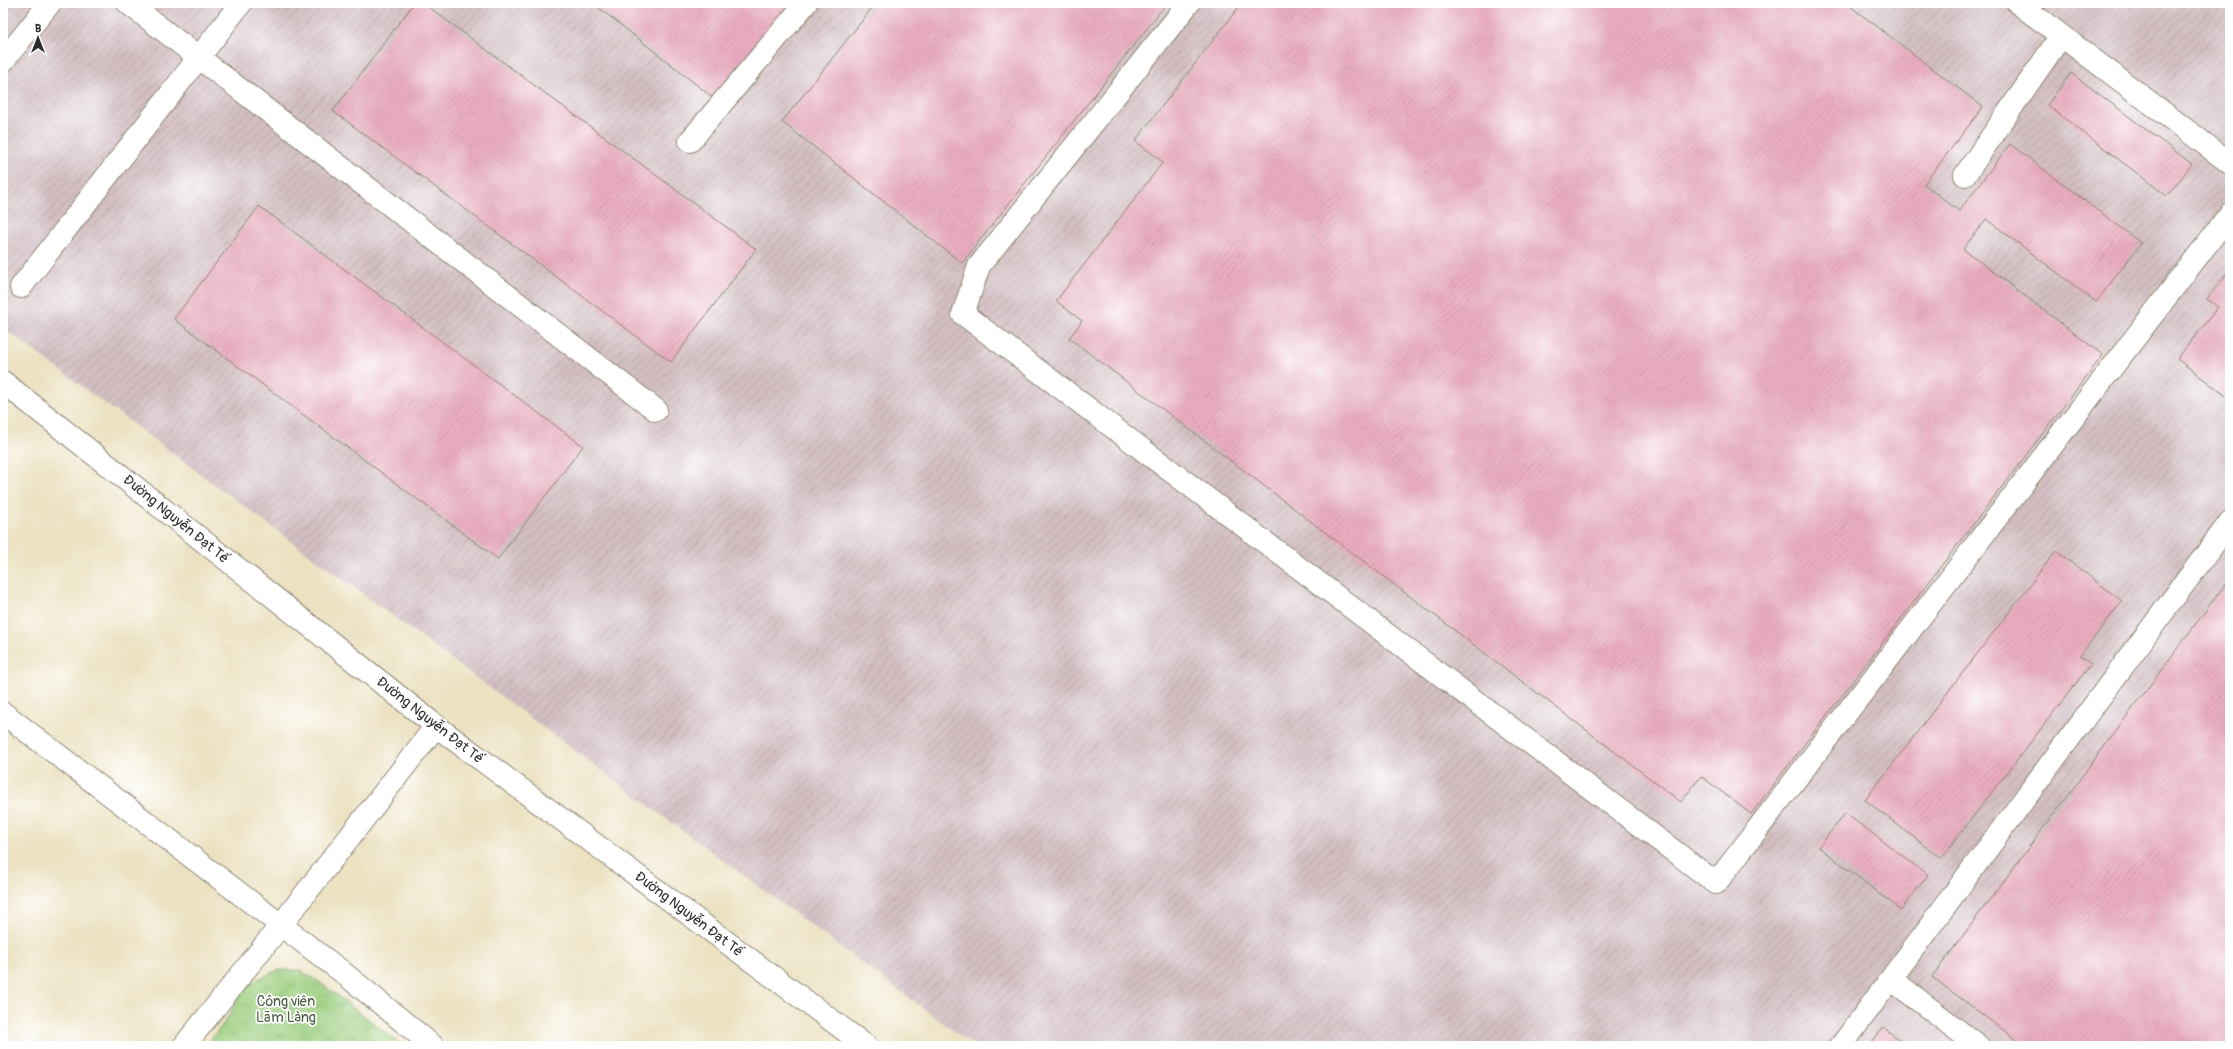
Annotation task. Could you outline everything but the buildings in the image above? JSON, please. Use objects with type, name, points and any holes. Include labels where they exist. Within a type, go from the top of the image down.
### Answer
[{"type":"street","points":[[3,61],[50,3]]},
{"type":"street","points":[[128,3],[656,410]]},
{"type":"street","points":[[21,287],[241,3]]},
{"type":"street","points":[[690,141],[806,3]]},
{"type":"street","points":[[1189,3],[979,266],[963,314],[1716,882],[2230,214]]},
{"type":"street","points":[[2018,3],[2230,163]]},
{"type":"street","points":[[1965,175],[2061,36]]},
{"type":"street","name":"Đường Nguyễn Đạt Tế","points":[[3,382],[436,726],[853,1042]]},
{"type":"street","points":[[1841,1046],[2230,522]]},
{"type":"street","points":[[3,713],[281,925],[433,1046]]},
{"type":"street","points":[[184,1046],[281,925],[436,726]]},
{"type":"street","points":[[1891,979],[1978,1046]]},
{"type":"shaded area","points":[[3,3],[2230,3],[2230,1046],[974,1046],[3,328]]},
{"type":"green space","name":"Công viên Lãm Làng","points":[[279,970],[299,970],[318,981],[403,1046],[206,1046],[227,1019],[244,989],[260,978]]}]
